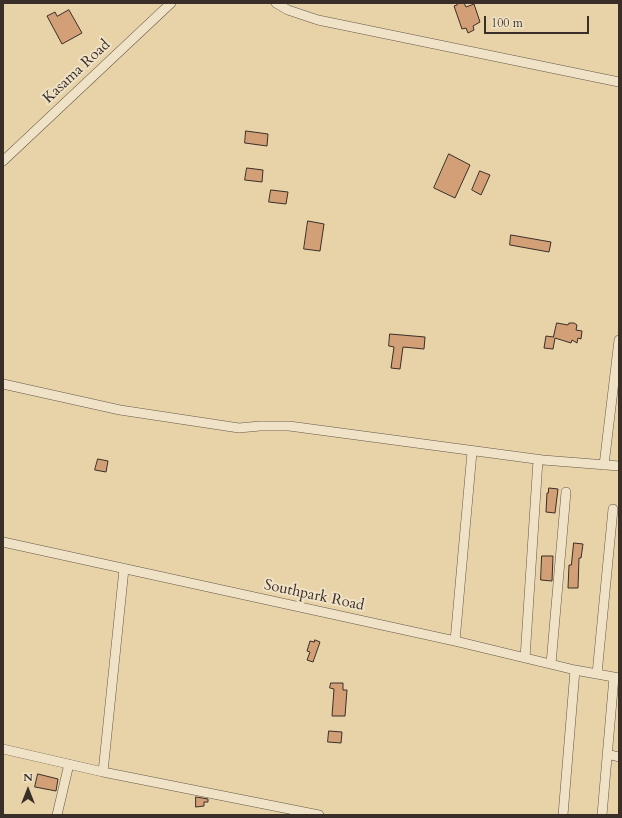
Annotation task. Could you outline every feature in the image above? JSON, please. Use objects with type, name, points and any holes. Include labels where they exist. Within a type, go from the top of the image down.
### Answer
[{"type":"street","name":"Kasama Road","points":[[3,161],[171,3]]},
{"type":"street","points":[[276,3],[288,10],[318,20],[619,82]]},
{"type":"street","points":[[604,465],[619,340]]},
{"type":"street","points":[[3,384],[120,410],[239,428],[289,426],[538,460],[619,466]]},
{"type":"street","points":[[455,641],[472,452]]},
{"type":"street","points":[[525,658],[538,460]]},
{"type":"street","points":[[551,664],[566,492]]},
{"type":"street","points":[[597,674],[613,509]]},
{"type":"street","name":"Southpark Road","points":[[3,542],[455,641],[575,670],[616,678]]},
{"type":"street","points":[[103,772],[124,569]]},
{"type":"street","points":[[564,815],[575,670]]},
{"type":"street","points":[[602,815],[607,754],[616,678]]},
{"type":"street","points":[[3,749],[103,772],[319,815]]},
{"type":"street","points":[[607,754],[619,757]]},
{"type":"street","points":[[56,815],[69,764]]},
{"type":"building","points":[[456,3],[464,3],[466,7],[474,4],[480,22],[473,26],[474,30],[468,33],[466,28],[462,29],[454,6],[457,5]]},
{"type":"building","points":[[69,10],[82,33],[62,44],[47,16],[55,12],[57,16]]},
{"type":"building","points":[[246,131],[268,134],[267,146],[245,143]]},
{"type":"building","points":[[449,154],[470,165],[455,198],[434,188]]},
{"type":"building","points":[[247,168],[263,170],[262,182],[245,180]]},
{"type":"building","points":[[480,171],[490,175],[481,195],[472,190]]},
{"type":"building","points":[[271,190],[288,192],[286,204],[269,202]]},
{"type":"building","points":[[308,221],[324,224],[320,251],[304,249]]},
{"type":"building","points":[[511,235],[551,242],[549,252],[510,245]]},
{"type":"building","points":[[557,323],[568,325],[569,323],[574,323],[577,325],[576,330],[582,331],[581,339],[578,338],[577,343],[572,340],[571,343],[555,338],[553,349],[544,348],[546,336],[553,337]]},
{"type":"building","points":[[390,334],[425,337],[424,349],[403,347],[400,369],[391,368],[394,347],[389,346]]},
{"type":"building","points":[[98,459],[108,461],[106,472],[95,470]]},
{"type":"building","points":[[549,488],[558,489],[555,513],[546,512],[547,493]]},
{"type":"building","points":[[574,543],[583,544],[581,558],[579,558],[578,588],[568,588],[569,565],[571,565]]},
{"type":"building","points":[[542,556],[553,556],[552,581],[541,580]]},
{"type":"building","points":[[315,640],[320,642],[313,662],[307,660],[310,652],[307,651],[310,641],[314,642]]},
{"type":"building","points":[[331,683],[343,683],[343,690],[347,690],[345,716],[332,716],[334,689],[330,688]]},
{"type":"building","points":[[329,731],[342,732],[341,743],[328,742]]},
{"type":"building","points":[[38,774],[58,779],[56,791],[35,787]]},
{"type":"building","points":[[196,797],[208,799],[208,802],[204,802],[204,806],[196,807]]}]
